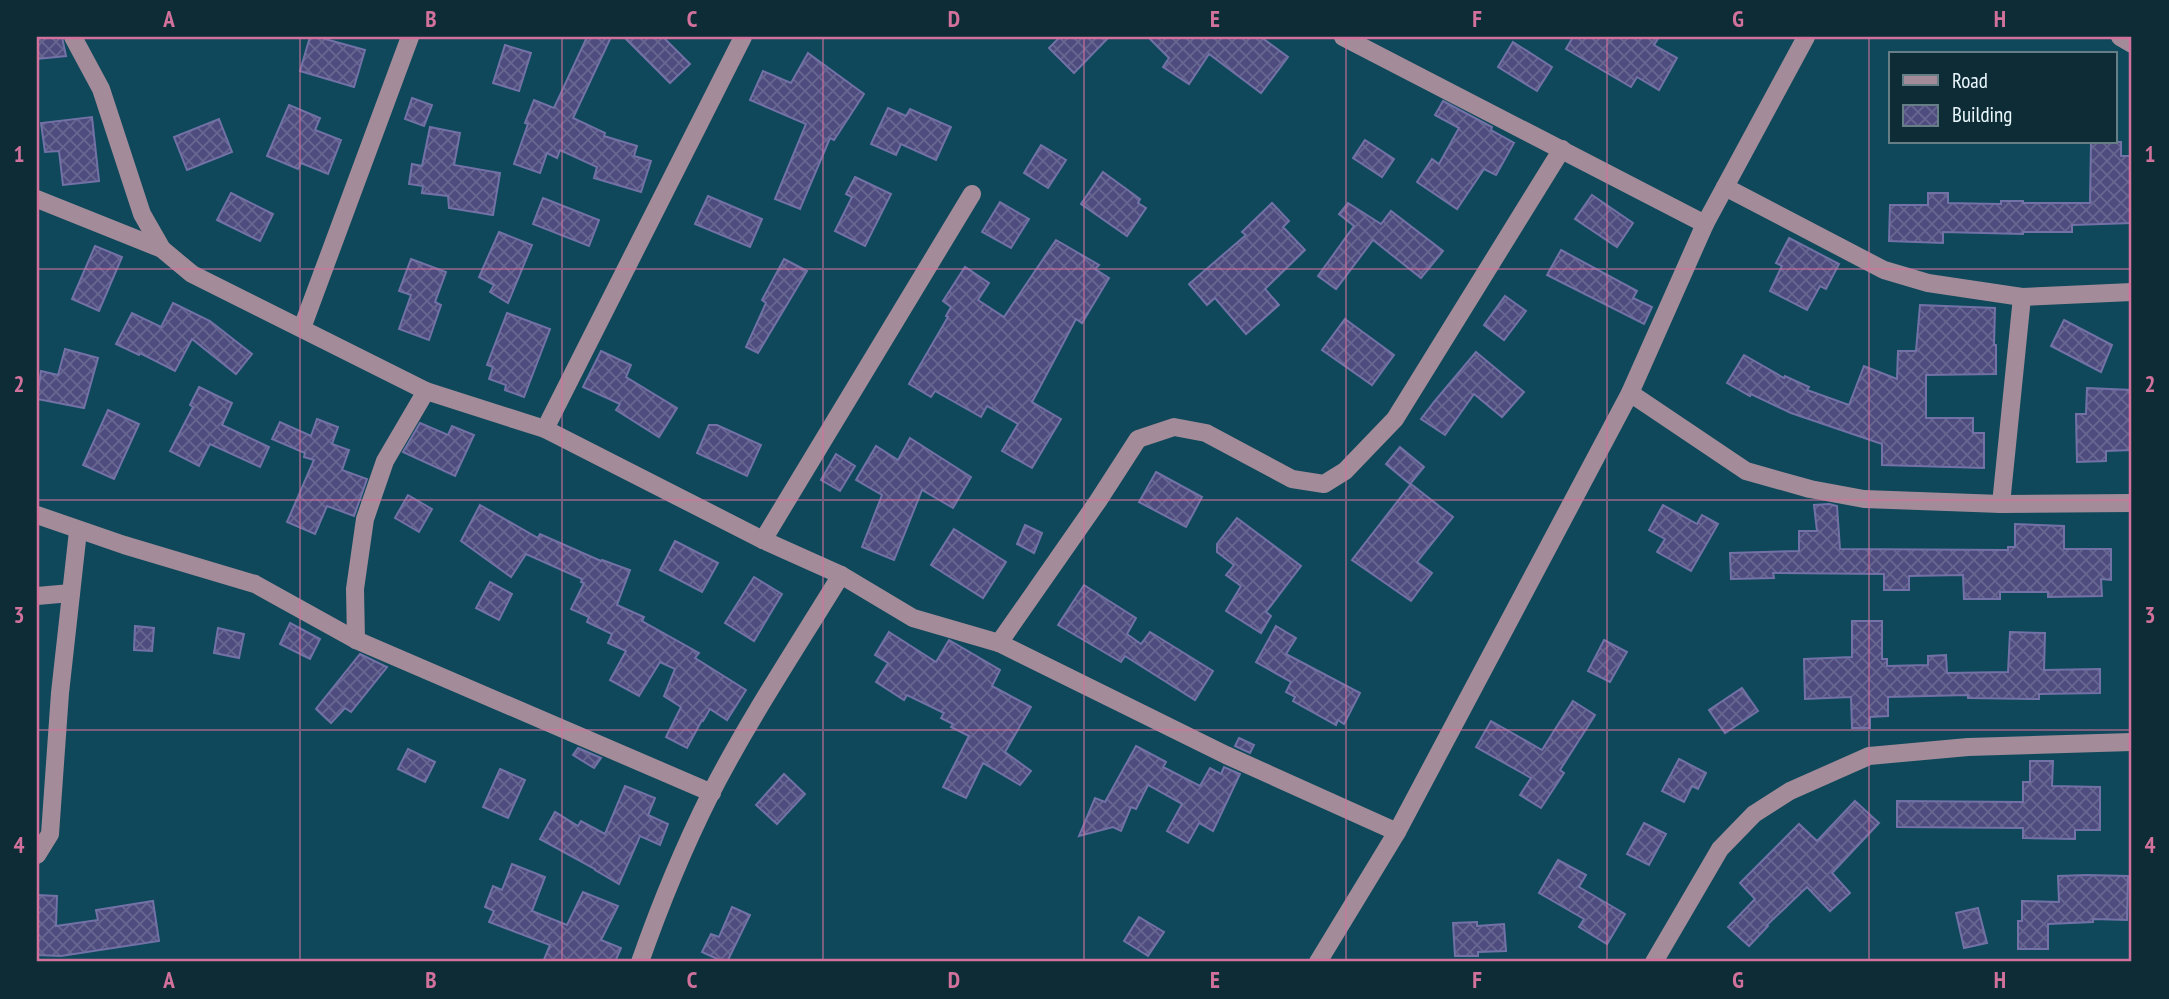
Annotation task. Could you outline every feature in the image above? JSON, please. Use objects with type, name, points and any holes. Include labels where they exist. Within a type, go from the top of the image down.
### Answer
[{"type":"street","points":[[73,37],[101,89],[142,214],[162,249]]},
{"type":"street","points":[[302,328],[411,37]]},
{"type":"street","points":[[545,429],[743,37]]},
{"type":"street","points":[[1343,37],[1705,224]]},
{"type":"street","points":[[1318,962],[1397,832],[1630,393],[1705,224],[1806,37]]},
{"type":"street","points":[[2120,37],[2132,44]]},
{"type":"street","points":[[999,643],[1138,439],[1174,427],[1206,433],[1292,479],[1324,484],[1345,471],[1395,419],[1562,149]]},
{"type":"street","points":[[1725,187],[1884,270],[1928,283],[2022,297],[2132,292]]},
{"type":"street","points":[[763,540],[972,194]]},
{"type":"street","points":[[37,199],[162,249],[192,274],[426,391],[545,429],[763,540],[842,575],[913,618],[999,643],[1226,755],[1397,832]]},
{"type":"street","points":[[2001,504],[2022,297]]},
{"type":"street","points":[[356,640],[355,589],[365,519],[385,461],[426,391]]},
{"type":"street","points":[[1630,393],[1746,471],[1810,489],[1864,499],[2001,504],[2132,503]]},
{"type":"street","points":[[37,514],[78,531],[255,584],[356,640],[712,793]]},
{"type":"street","points":[[37,855],[50,834],[60,693],[78,531]]},
{"type":"street","points":[[640,962],[686,845],[712,793],[772,688],[842,575]]},
{"type":"street","points":[[37,596],[71,593]]},
{"type":"street","points":[[1654,962],[1720,849],[1754,814],[1790,791],[1869,756],[1968,747],[2132,742]]},
{"type":"building","points":[[37,37],[62,37],[66,56],[37,59]]},
{"type":"building","points":[[310,37],[365,50],[354,87],[300,71]]},
{"type":"building","points":[[587,37],[611,37],[573,118],[605,133],[604,136],[637,146],[634,156],[651,161],[641,192],[594,178],[597,167],[560,150],[557,158],[547,153],[540,173],[514,164],[534,100],[554,108]]},
{"type":"building","points":[[624,37],[663,37],[690,64],[670,83]]},
{"type":"building","points":[[1060,37],[1109,37],[1074,73],[1049,48]]},
{"type":"building","points":[[1148,37],[1261,37],[1288,57],[1261,93],[1209,54],[1189,84],[1163,67],[1169,58]]},
{"type":"building","points":[[1573,37],[1659,37],[1654,45],[1677,58],[1659,90],[1637,77],[1631,87],[1566,49]]},
{"type":"building","points":[[1513,42],[1552,67],[1537,91],[1498,67]]},
{"type":"building","points":[[505,45],[531,53],[519,91],[493,83]]},
{"type":"building","points":[[808,53],[864,94],[834,140],[830,138],[800,209],[775,199],[806,124],[750,100],[763,71],[791,83]]},
{"type":"building","points":[[412,98],[432,105],[424,126],[405,119]]},
{"type":"building","points":[[1443,101],[1492,127],[1491,130],[1514,143],[1496,175],[1484,169],[1457,209],[1417,182],[1432,159],[1439,164],[1459,128],[1435,115]]},
{"type":"building","points":[[289,105],[320,118],[315,130],[341,140],[328,174],[301,163],[298,169],[267,156]]},
{"type":"building","points":[[888,108],[906,116],[910,109],[951,127],[936,160],[901,144],[896,155],[871,144]]},
{"type":"building","points":[[92,117],[99,181],[63,185],[59,151],[45,152],[41,123]]},
{"type":"building","points":[[219,119],[232,152],[187,170],[174,137]]},
{"type":"building","points":[[430,127],[460,133],[454,165],[500,173],[493,215],[449,208],[448,196],[422,193],[423,186],[409,184],[412,164],[422,166]]},
{"type":"building","points":[[1365,140],[1394,159],[1382,177],[1353,158]]},
{"type":"building","points":[[2121,142],[2121,156],[2130,156],[2132,223],[2072,225],[2072,232],[1943,232],[1943,243],[1889,241],[1890,205],[1928,205],[1928,193],[1948,193],[1948,203],[2090,203],[2091,144]]},
{"type":"building","points":[[1041,145],[1066,160],[1048,188],[1024,173]]},
{"type":"building","points":[[1103,172],[1140,199],[1138,203],[1146,208],[1127,236],[1081,204]]},
{"type":"building","points":[[855,177],[891,194],[865,246],[835,231],[852,197],[846,194]]},
{"type":"building","points":[[231,193],[273,214],[260,241],[217,220]]},
{"type":"building","points":[[1592,195],[1633,223],[1617,247],[1575,219]]},
{"type":"building","points":[[708,196],[762,219],[750,247],[695,224]]},
{"type":"building","points":[[543,198],[599,220],[589,246],[533,224]]},
{"type":"building","points":[[1000,202],[1029,219],[1011,248],[982,232]]},
{"type":"building","points":[[1272,203],[1289,221],[1283,227],[1305,250],[1265,289],[1279,305],[1246,334],[1215,298],[1207,305],[1189,284],[1246,235],[1242,232]]},
{"type":"building","points":[[1348,203],[1381,224],[1391,211],[1443,251],[1421,278],[1373,240],[1336,289],[1318,276],[1354,226],[1339,214]]},
{"type":"building","points":[[499,232],[532,245],[508,303],[490,292],[494,285],[479,277]]},
{"type":"building","points":[[1789,238],[1839,264],[1826,289],[1820,286],[1807,310],[1770,291],[1782,266],[1776,263]]},
{"type":"building","points":[[1056,240],[1099,265],[1095,269],[1109,278],[1082,323],[1076,319],[1032,402],[1061,419],[1032,468],[1002,451],[1018,424],[987,406],[981,417],[935,391],[931,397],[909,384],[948,317],[946,316],[951,307],[943,301],[965,267],[989,283],[978,300],[1004,317]]},
{"type":"building","points":[[95,246],[122,257],[99,311],[72,299]]},
{"type":"building","points":[[1561,250],[1637,291],[1633,298],[1652,307],[1644,324],[1547,275]]},
{"type":"building","points":[[411,259],[446,272],[435,302],[441,305],[429,340],[399,329],[411,295],[399,291]]},
{"type":"building","points":[[784,259],[807,271],[758,353],[746,347],[766,303],[762,300]]},
{"type":"building","points":[[1505,296],[1526,311],[1504,340],[1484,325]]},
{"type":"building","points":[[173,303],[210,321],[252,354],[236,374],[192,339],[175,371],[116,344],[132,313],[161,327]]},
{"type":"building","points":[[1920,305],[1995,308],[1996,374],[1926,375],[1926,418],[1973,418],[1973,433],[1984,433],[1984,468],[1882,465],[1882,444],[1791,413],[1727,383],[1744,355],[1784,378],[1785,376],[1809,387],[1807,390],[1849,405],[1864,366],[1897,379],[1898,351],[1916,351]]},
{"type":"building","points":[[507,313],[550,329],[524,397],[505,390],[506,385],[489,379],[493,367],[487,365]]},
{"type":"building","points":[[1345,319],[1394,355],[1372,385],[1322,350]]},
{"type":"building","points":[[2064,320],[2112,345],[2101,372],[2051,346]]},
{"type":"building","points":[[65,349],[98,358],[84,408],[37,399],[41,371],[58,375]]},
{"type":"building","points":[[601,351],[631,365],[626,377],[677,408],[659,437],[616,410],[620,404],[583,387]]},
{"type":"building","points":[[1476,352],[1524,392],[1502,417],[1474,394],[1445,435],[1421,419]]},
{"type":"building","points":[[199,387],[232,403],[222,425],[269,447],[260,467],[210,444],[199,466],[170,451],[193,407],[190,405]]},
{"type":"building","points":[[2087,388],[2132,390],[2132,450],[2106,451],[2106,461],[2077,462],[2076,414],[2086,414]]},
{"type":"building","points":[[108,410],[139,424],[114,479],[83,465]]},
{"type":"building","points":[[317,419],[338,427],[332,444],[349,450],[342,470],[367,479],[354,516],[327,506],[315,534],[287,522],[314,460],[304,457],[305,453],[272,439],[280,422],[311,436]]},
{"type":"building","points":[[420,423],[448,435],[452,426],[474,435],[455,476],[403,452]]},
{"type":"building","points":[[709,425],[717,425],[761,445],[747,476],[697,453]]},
{"type":"building","points":[[910,438],[971,477],[953,508],[922,490],[894,560],[862,547],[882,495],[856,480],[876,446],[898,460]]},
{"type":"building","points":[[1400,447],[1424,467],[1410,484],[1386,464]]},
{"type":"building","points":[[836,454],[855,466],[840,491],[821,480]]},
{"type":"building","points":[[1156,472],[1202,497],[1186,527],[1139,502]]},
{"type":"building","points":[[1411,484],[1453,517],[1417,562],[1432,573],[1411,601],[1352,560]]},
{"type":"building","points":[[408,495],[432,509],[419,532],[395,518]]},
{"type":"building","points":[[480,505],[538,538],[540,534],[601,561],[630,570],[617,605],[644,617],[642,621],[699,653],[695,658],[746,690],[727,720],[710,709],[687,748],[666,737],[681,707],[664,696],[675,669],[660,662],[639,696],[610,680],[626,651],[608,643],[612,634],[587,622],[589,617],[571,609],[584,583],[581,582],[582,579],[526,554],[511,577],[461,541]]},
{"type":"building","points":[[1663,505],[1697,524],[1702,515],[1718,524],[1691,571],[1657,552],[1665,539],[1649,530]]},
{"type":"building","points":[[1814,505],[1837,506],[1840,549],[2008,550],[2008,547],[2015,547],[2015,524],[2064,526],[2064,549],[2111,549],[2111,580],[2101,579],[2102,596],[2048,597],[2048,592],[2000,592],[2000,599],[1964,599],[1963,575],[1909,576],[1909,590],[1884,590],[1884,574],[1773,573],[1774,578],[1731,579],[1730,553],[1799,551],[1799,531],[1817,531]]},
{"type":"building","points":[[1237,518],[1301,566],[1266,612],[1271,616],[1261,633],[1226,611],[1241,586],[1226,575],[1234,565],[1217,552],[1217,544]]},
{"type":"building","points":[[1025,525],[1042,533],[1034,553],[1017,544]]},
{"type":"building","points":[[954,529],[1006,562],[983,598],[931,565]]},
{"type":"building","points":[[675,541],[718,563],[702,592],[660,570]]},
{"type":"building","points":[[754,577],[782,594],[754,641],[725,623]]},
{"type":"building","points":[[490,582],[512,594],[499,620],[476,608]]},
{"type":"building","points":[[1084,585],[1136,618],[1127,634],[1141,644],[1150,632],[1213,671],[1195,700],[1125,656],[1121,662],[1058,625]]},
{"type":"building","points":[[1852,621],[1882,621],[1882,659],[1887,659],[1887,666],[1928,665],[1928,656],[1946,655],[1947,673],[2008,672],[2010,632],[2045,633],[2044,670],[2100,669],[2100,693],[2039,694],[2039,699],[1968,698],[1968,695],[1888,697],[1888,716],[1870,717],[1870,728],[1852,728],[1851,697],[1805,699],[1804,659],[1852,657]]},
{"type":"building","points":[[290,623],[320,639],[310,659],[280,644]]},
{"type":"building","points":[[135,626],[154,628],[152,651],[134,650]]},
{"type":"building","points":[[1276,626],[1296,638],[1286,654],[1360,693],[1344,724],[1338,720],[1336,725],[1293,701],[1295,697],[1286,692],[1291,682],[1256,662]]},
{"type":"building","points":[[218,628],[244,634],[239,658],[214,653]]},
{"type":"building","points":[[889,632],[936,662],[949,640],[1000,670],[992,686],[1031,707],[1005,752],[1031,771],[1020,785],[983,763],[966,798],[943,787],[969,736],[951,727],[953,724],[941,718],[944,713],[907,695],[904,700],[876,682],[888,663],[875,655]]},
{"type":"building","points":[[1604,640],[1627,652],[1610,682],[1588,671]]},
{"type":"building","points":[[360,654],[387,667],[351,712],[345,708],[331,723],[316,709]]},
{"type":"building","points":[[1742,688],[1758,711],[1725,733],[1709,710]]},
{"type":"building","points":[[1573,701],[1595,715],[1560,770],[1564,773],[1541,808],[1520,795],[1531,778],[1476,747],[1491,721],[1542,750]]},
{"type":"building","points":[[1239,738],[1254,745],[1250,753],[1235,746]]},
{"type":"building","points":[[1136,746],[1166,762],[1163,767],[1200,786],[1210,768],[1221,774],[1224,767],[1240,774],[1213,831],[1199,823],[1188,843],[1167,831],[1182,804],[1148,785],[1136,809],[1131,807],[1121,831],[1113,827],[1079,836],[1095,798],[1105,802]]},
{"type":"building","points":[[578,748],[601,758],[594,768],[573,755]]},
{"type":"building","points":[[408,749],[435,762],[425,782],[398,769]]},
{"type":"building","points":[[1679,759],[1706,773],[1698,789],[1692,786],[1684,802],[1662,791]]},
{"type":"building","points":[[2030,761],[2053,761],[2052,786],[2100,787],[2100,830],[2075,830],[2075,839],[2023,838],[2023,828],[1897,827],[1897,801],[2023,802],[2023,782],[2030,782]]},
{"type":"building","points":[[500,769],[525,780],[508,818],[483,807]]},
{"type":"building","points":[[784,774],[805,794],[777,824],[756,805]]},
{"type":"building","points":[[625,786],[655,798],[648,815],[668,824],[660,845],[640,836],[619,884],[540,839],[555,812],[578,826],[581,821],[605,834]]},
{"type":"building","points":[[1855,801],[1879,823],[1832,873],[1850,893],[1830,911],[1807,887],[1749,946],[1728,927],[1755,899],[1740,883],[1799,824],[1817,841]]},
{"type":"building","points":[[1644,823],[1666,834],[1649,865],[1627,854]]},
{"type":"building","points":[[1558,860],[1586,875],[1579,887],[1625,914],[1607,944],[1579,927],[1584,919],[1539,893]]},
{"type":"building","points":[[512,864],[545,877],[532,911],[567,925],[583,892],[618,906],[601,940],[621,948],[615,962],[543,962],[550,945],[489,922],[494,911],[485,907],[493,886],[502,890]]},
{"type":"building","points":[[2058,876],[2128,876],[2127,920],[2093,919],[2093,922],[2048,924],[2048,949],[2018,949],[2018,921],[2022,921],[2022,901],[2059,902]]},
{"type":"building","points":[[37,895],[57,896],[56,926],[98,920],[96,910],[153,901],[159,941],[61,956],[37,955]]},
{"type":"building","points":[[732,907],[750,915],[727,962],[724,962],[702,952],[711,934],[719,937]]},
{"type":"building","points":[[1978,908],[1987,943],[1964,948],[1956,913]]},
{"type":"building","points":[[1139,917],[1164,932],[1148,956],[1124,941]]},
{"type":"building","points":[[1477,922],[1477,926],[1504,924],[1506,951],[1478,952],[1478,956],[1455,956],[1453,923]]}]
